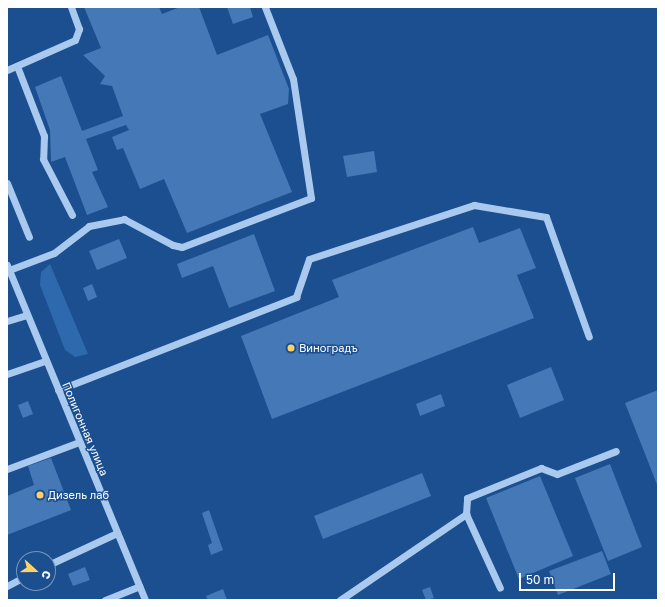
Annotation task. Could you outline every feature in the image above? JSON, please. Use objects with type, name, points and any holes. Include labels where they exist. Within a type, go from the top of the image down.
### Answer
[{"type":"lane","points":[[7,70],[75,40],[79,29],[71,7]]},
{"type":"lane","points":[[8,268],[54,253],[89,226],[124,219],[173,245],[182,247],[311,198],[293,79],[265,7]]},
{"type":"lane","points":[[18,66],[44,136],[43,159],[72,215]]},
{"type":"lane","points":[[7,183],[29,237]]},
{"type":"lane","points":[[58,390],[296,297],[309,259],[474,205],[546,217],[589,337]]},
{"type":"lane","name":"Полигонная улица","points":[[8,268],[45,361],[145,600]]},
{"type":"lane","points":[[7,321],[27,315]]},
{"type":"lane","points":[[7,374],[45,361]]},
{"type":"lane","points":[[7,469],[79,442]]},
{"type":"lane","points":[[500,588],[466,514],[467,498],[541,468],[557,474],[616,451]]},
{"type":"lane","points":[[340,600],[466,514]]},
{"type":"lane","points":[[56,561],[117,533]]},
{"type":"lane","points":[[7,586],[16,581]]},
{"type":"lane","points":[[105,600],[139,586]]},
{"type":"shaded area","points":[[50,264],[88,354],[75,357],[65,350],[40,285],[41,272]]},
{"type":"building","points":[[84,7],[159,7],[162,14],[180,7],[199,7],[217,55],[268,35],[289,89],[288,104],[260,114],[292,192],[187,233],[164,179],[140,189],[123,148],[117,150],[112,137],[129,130],[126,125],[86,139],[98,170],[92,172],[108,207],[87,215],[65,157],[51,162],[50,130],[35,87],[61,76],[82,131],[123,116],[112,86],[100,84],[105,76],[83,55],[101,48]]},
{"type":"building","points":[[227,7],[250,7],[253,17],[233,24]]},
{"type":"building","points":[[374,151],[377,172],[347,177],[343,156]]},
{"type":"building","points":[[473,227],[479,243],[520,228],[536,268],[517,275],[534,318],[272,419],[241,336],[339,297],[332,280]]},
{"type":"building","points":[[254,234],[275,291],[229,308],[213,266],[182,278],[177,264]]},
{"type":"building","points":[[119,239],[127,258],[97,270],[89,251]]},
{"type":"building","points":[[92,284],[97,297],[88,301],[83,288]]},
{"type":"building","points":[[551,367],[564,400],[520,418],[507,385]]},
{"type":"building","points":[[658,390],[658,487],[625,403]]},
{"type":"building","points":[[441,394],[445,406],[420,416],[416,404]]},
{"type":"building","points":[[28,401],[33,414],[23,418],[18,405]]},
{"type":"building","points":[[51,458],[71,510],[7,535],[7,496],[34,485],[28,466]]},
{"type":"building","points":[[610,464],[642,547],[608,561],[575,478]]},
{"type":"building","points":[[422,473],[431,496],[323,539],[314,516]]},
{"type":"building","points":[[540,476],[573,556],[519,579],[486,498]]},
{"type":"building","points":[[209,510],[223,550],[211,555],[208,545],[212,543],[202,513]]},
{"type":"building","points":[[602,551],[611,574],[558,595],[549,571]]},
{"type":"building","points":[[85,567],[90,580],[73,586],[68,574]]},
{"type":"building","points":[[430,587],[434,598],[426,600],[422,590]]},
{"type":"building","points":[[223,589],[227,600],[208,600],[206,596]]},
{"type":"place","name":"Виноградъ","points":[[291,348]]},
{"type":"place","name":"Дизель лаб","points":[[40,495]]}]
